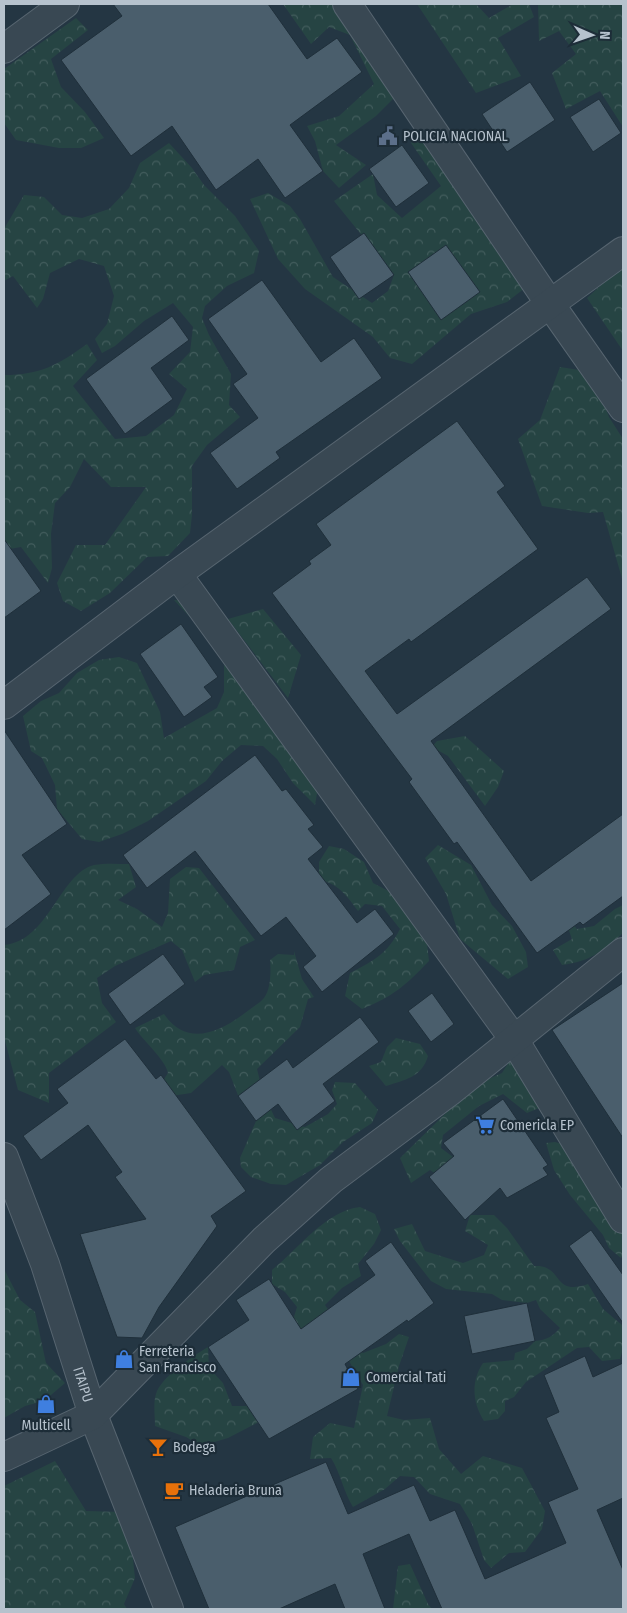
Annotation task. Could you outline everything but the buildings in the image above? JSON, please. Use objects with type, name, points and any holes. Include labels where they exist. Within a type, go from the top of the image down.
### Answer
[{"type":"street","points":[[4,49],[65,4]]},
{"type":"street","points":[[347,4],[550,304],[623,408]]},
{"type":"street","points":[[4,705],[177,574],[623,251]]},
{"type":"street","points":[[177,574],[513,1038],[623,1218]]},
{"type":"street","points":[[4,1457],[93,1415],[264,1240],[331,1180],[449,1092],[513,1038],[623,952]]},
{"type":"street","name":"ITAIPU","points":[[4,1157],[45,1264],[93,1415],[168,1609]]},
{"type":"green space","points":[[283,4],[345,4],[407,85],[376,116],[336,145],[366,165],[339,188],[323,171],[315,141],[307,126],[339,116],[374,84],[350,35],[329,27],[311,44]]},
{"type":"green space","points":[[417,4],[476,4],[489,18],[513,4],[529,4],[534,17],[498,38],[521,76],[476,93]]},
{"type":"green space","points":[[538,4],[623,4],[623,127],[600,91],[566,109],[552,73],[576,54],[559,31],[539,41]]},
{"type":"green space","points":[[76,18],[88,30],[51,59],[61,87],[85,112],[104,138],[81,148],[59,148],[16,140],[4,123],[4,69]]},
{"type":"green space","points":[[431,121],[510,239],[539,262],[539,277],[507,302],[471,314],[412,364],[390,358],[373,337],[305,289],[278,259],[250,199],[268,193],[290,206],[300,219],[333,277],[372,303],[388,291],[394,275],[334,201],[373,174],[377,195],[402,218],[441,186],[411,143]]},
{"type":"green space","points":[[169,143],[192,168],[204,185],[235,216],[259,251],[254,273],[227,286],[205,306],[202,318],[209,335],[231,374],[229,405],[240,417],[207,445],[192,466],[190,533],[168,556],[147,557],[110,593],[81,611],[63,601],[57,583],[76,545],[105,545],[146,487],[111,487],[84,459],[70,487],[55,503],[51,534],[52,568],[48,583],[21,547],[4,550],[4,375],[17,375],[38,371],[67,358],[87,344],[97,360],[73,386],[115,439],[146,436],[174,415],[187,389],[169,374],[190,352],[193,327],[173,303],[144,321],[115,346],[102,353],[95,339],[107,324],[114,296],[104,266],[79,259],[50,273],[43,299],[37,308],[13,276],[4,281],[4,229],[24,195],[44,197],[62,215],[82,218],[109,209],[129,188],[140,163]]},
{"type":"green space","points":[[623,265],[623,351],[587,298]]},
{"type":"green space","points":[[560,367],[592,372],[609,417],[623,439],[623,582],[603,512],[588,513],[542,506],[518,439],[540,420]]},
{"type":"green space","points":[[174,600],[192,601],[319,782],[315,805],[293,783],[277,759],[263,746],[241,745],[222,761],[206,781],[148,821],[122,834],[99,842],[82,839],[57,809],[55,785],[42,758],[31,751],[23,716],[41,701],[59,693],[77,673],[99,660],[119,657],[137,663],[160,712],[164,738],[217,708],[224,692],[224,663],[201,629]]},
{"type":"green space","points":[[263,609],[301,655],[288,698],[228,619]]},
{"type":"green space","points":[[465,736],[504,771],[498,787],[485,806],[448,756],[432,747],[437,741]]},
{"type":"green space","points":[[438,845],[471,865],[492,905],[512,926],[526,952],[528,967],[508,979],[460,939],[446,894],[425,858]]},
{"type":"green space","points":[[329,846],[344,849],[364,862],[373,883],[406,900],[426,935],[429,961],[399,989],[362,1009],[345,996],[350,973],[380,956],[400,929],[382,906],[365,904],[358,911],[346,895],[337,887],[319,880],[319,862]]},
{"type":"green space","points":[[98,864],[129,864],[136,887],[118,900],[137,909],[162,927],[168,913],[170,879],[186,867],[199,868],[255,940],[240,947],[234,970],[204,975],[195,982],[182,950],[171,941],[115,966],[97,978],[102,1003],[116,1022],[49,1073],[49,1103],[18,1090],[4,1037],[4,945],[19,941],[32,932],[62,893],[82,871]]},
{"type":"green space","points":[[623,905],[623,933],[595,955],[581,961],[562,965],[553,950],[572,939],[563,914],[577,929],[594,926]]},
{"type":"green space","points":[[294,951],[302,979],[314,997],[308,999],[300,1027],[257,1069],[263,1093],[275,1118],[305,1127],[328,1114],[337,1104],[332,1090],[335,1082],[355,1083],[378,1110],[372,1123],[343,1142],[320,1165],[286,1185],[271,1184],[251,1177],[241,1167],[240,1158],[256,1121],[239,1098],[229,1072],[222,1065],[191,1093],[158,1098],[159,1087],[168,1073],[159,1056],[135,1028],[164,1014],[173,1025],[184,1031],[194,1034],[217,1030],[239,1018],[264,998],[269,985],[270,960],[278,954],[294,955]]},
{"type":"green space","points":[[396,1038],[420,1044],[428,1056],[422,1069],[412,1077],[386,1086],[369,1066],[381,1062],[387,1047]]},
{"type":"green space","points":[[512,1057],[544,1106],[527,1113],[503,1094],[479,1106],[443,1135],[441,1148],[457,1160],[439,1176],[430,1170],[411,1183],[400,1158],[446,1113],[456,1097],[477,1084],[502,1073]]},
{"type":"green space","points":[[555,1142],[566,1145],[623,1231],[623,1256],[621,1258],[609,1248],[603,1235],[570,1195],[554,1170],[546,1143]]},
{"type":"green space","points":[[360,1207],[375,1214],[381,1230],[374,1244],[358,1264],[361,1276],[342,1288],[325,1305],[338,1324],[307,1346],[293,1320],[297,1307],[285,1292],[272,1284],[272,1270],[313,1232],[336,1215]]},
{"type":"green space","points":[[470,1215],[494,1215],[507,1228],[534,1266],[550,1270],[568,1286],[576,1287],[588,1284],[603,1309],[622,1325],[623,1349],[620,1359],[602,1361],[589,1347],[577,1348],[526,1382],[514,1397],[505,1401],[505,1411],[498,1419],[484,1421],[475,1399],[476,1377],[483,1363],[514,1360],[515,1353],[527,1349],[535,1341],[549,1337],[560,1328],[540,1309],[536,1300],[527,1303],[502,1300],[492,1294],[446,1289],[431,1281],[400,1241],[394,1229],[412,1224],[425,1251],[463,1263],[484,1255],[488,1245],[465,1231]]},
{"type":"green space","points":[[4,1269],[20,1300],[35,1312],[46,1363],[65,1383],[44,1401],[25,1406],[4,1418]]},
{"type":"green space","points":[[399,1334],[409,1337],[399,1366],[387,1416],[404,1420],[430,1418],[439,1449],[461,1474],[483,1456],[522,1468],[545,1511],[542,1529],[525,1552],[509,1553],[491,1568],[484,1560],[472,1524],[460,1504],[430,1494],[414,1477],[400,1476],[385,1489],[353,1507],[331,1458],[310,1459],[313,1437],[330,1423],[354,1428],[363,1385],[345,1354],[353,1343],[363,1353],[386,1344]]},
{"type":"green space","points":[[208,1347],[209,1368],[223,1383],[232,1406],[253,1406],[259,1422],[228,1438],[201,1446],[186,1437],[155,1426],[155,1401],[156,1394],[164,1381],[186,1361]]},
{"type":"green space","points":[[55,1461],[86,1511],[124,1512],[131,1541],[135,1578],[124,1604],[127,1609],[4,1609],[4,1486]]},
{"type":"green space","points":[[410,1564],[432,1609],[393,1609],[398,1566]]},
{"type":"place","name":"POLICIA NACIONAL","points":[[388,136]]},
{"type":"place","name":"Comericla EP","points":[[485,1125]]},
{"type":"place","name":"Ferreteria San Francisco","points":[[124,1359]]},
{"type":"place","name":"Comercial Tati","points":[[351,1377]]},
{"type":"place","name":"Multicell","points":[[46,1404]]},
{"type":"place","name":"Bodega","points":[[158,1447]]},
{"type":"place","name":"Heladeria Bruna","points":[[174,1490]]}]
